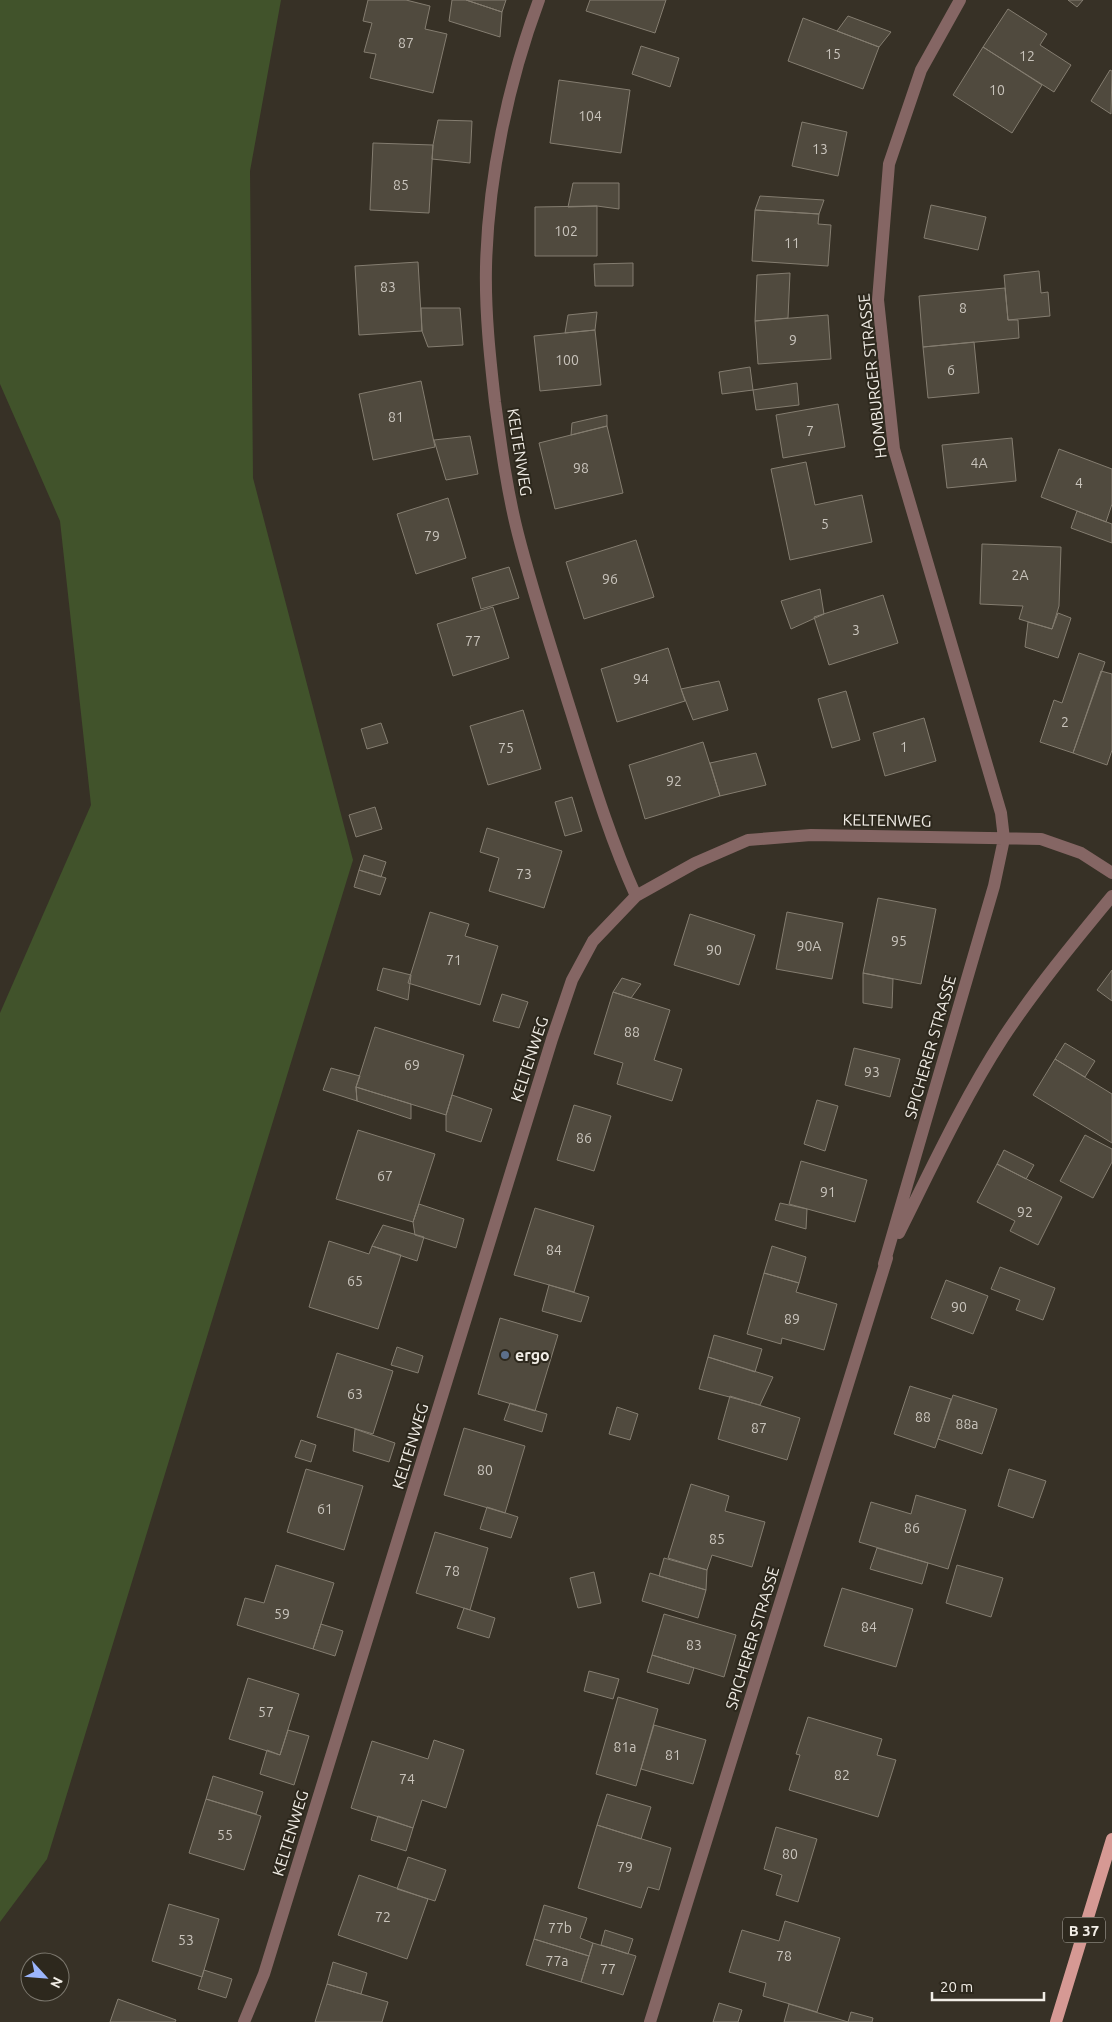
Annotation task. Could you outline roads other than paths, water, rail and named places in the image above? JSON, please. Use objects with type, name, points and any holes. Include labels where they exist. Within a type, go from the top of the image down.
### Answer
[{"type":"main road","name":"B 37","points":[[1056,2022],[1112,1839]]},
{"type":"street","name":"KELTENWEG","points":[[539,0],[529,26],[509,99],[492,187],[486,268],[490,357],[502,450],[518,534],[557,667],[617,854],[636,896]]},
{"type":"street","name":"HOMBURGER STRASSE","points":[[960,0],[920,70],[889,164],[878,300],[894,449],[1001,813],[1004,839]]},
{"type":"street","name":"KELTENWEG","points":[[244,2022],[267,1965],[555,1030],[572,980],[593,941],[636,896],[695,863],[748,840],[811,835],[1041,838],[1081,853],[1112,873]]},
{"type":"street","name":"SPICHERER STRASSE","points":[[650,2022],[884,1264],[991,896],[1004,839]]},
{"type":"street","name":"SPICHERER STRASSE","points":[[884,1264],[960,1112],[1003,1038],[1056,964],[1112,896]]},
{"type":"place","name":"ergo","points":[[505,1355]]}]
